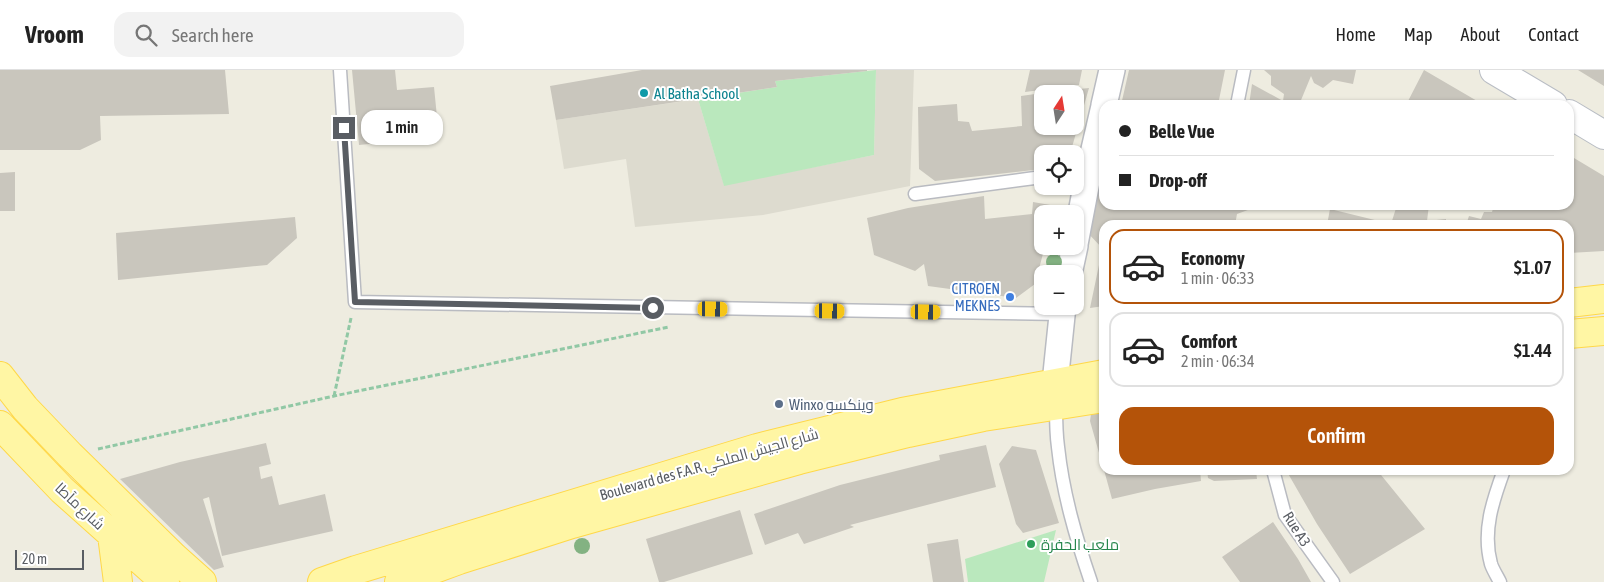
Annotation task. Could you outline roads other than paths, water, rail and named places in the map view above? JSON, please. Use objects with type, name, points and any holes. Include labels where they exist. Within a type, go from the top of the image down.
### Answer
[{"type":"main road","points":[[1574,302],[1604,299]]},
{"type":"main road","points":[[1574,334],[1604,331]]},
{"type":"main road","points":[[0,376],[24,408],[70,455],[202,582]]},
{"type":"main road","name":"Boulevard des F.A.R شارع الجيش الملكي","points":[[399,582],[459,560],[572,524],[800,460],[908,433],[983,417],[1056,394],[1099,376]]},
{"type":"main road","name":"Boulevard des F.A.R شارع الجيش الملكي","points":[[322,582],[757,448],[902,412],[1056,394],[1099,398]]},
{"type":"main road","name":"شارع مآطا","points":[[0,424],[62,490],[165,582]]},
{"type":"main road","points":[[112,535],[118,582]]},
{"type":"street","points":[[1105,100],[1112,70]]},
{"type":"street","points":[[1494,70],[1545,100]]},
{"type":"street","points":[[1574,117],[1604,135]]},
{"type":"street","points":[[1083,205],[1099,128]]},
{"type":"street","points":[[1056,394],[1063,315]]},
{"type":"lane","points":[[340,70],[355,302],[1034,310]]},
{"type":"lane","points":[[1238,100],[1244,70]]},
{"type":"lane","points":[[915,194],[1034,178]]},
{"type":"lane","points":[[1056,394],[1058,446],[1070,517],[1091,582]]},
{"type":"lane","name":"Rue A3","points":[[1273,475],[1285,515],[1333,582]]},
{"type":"lane","points":[[1500,582],[1491,564],[1488,538],[1489,515],[1502,475]]},
{"type":"place","name":"Al Batha School","points":[[644,93]]},
{"type":"place","name":"CITROEN MEKNES","points":[[1010,297]]},
{"type":"place","name":"Winxo وينكسو","points":[[779,404]]},
{"type":"place","name":"ملعب الحفرة","points":[[1031,544]]}]
